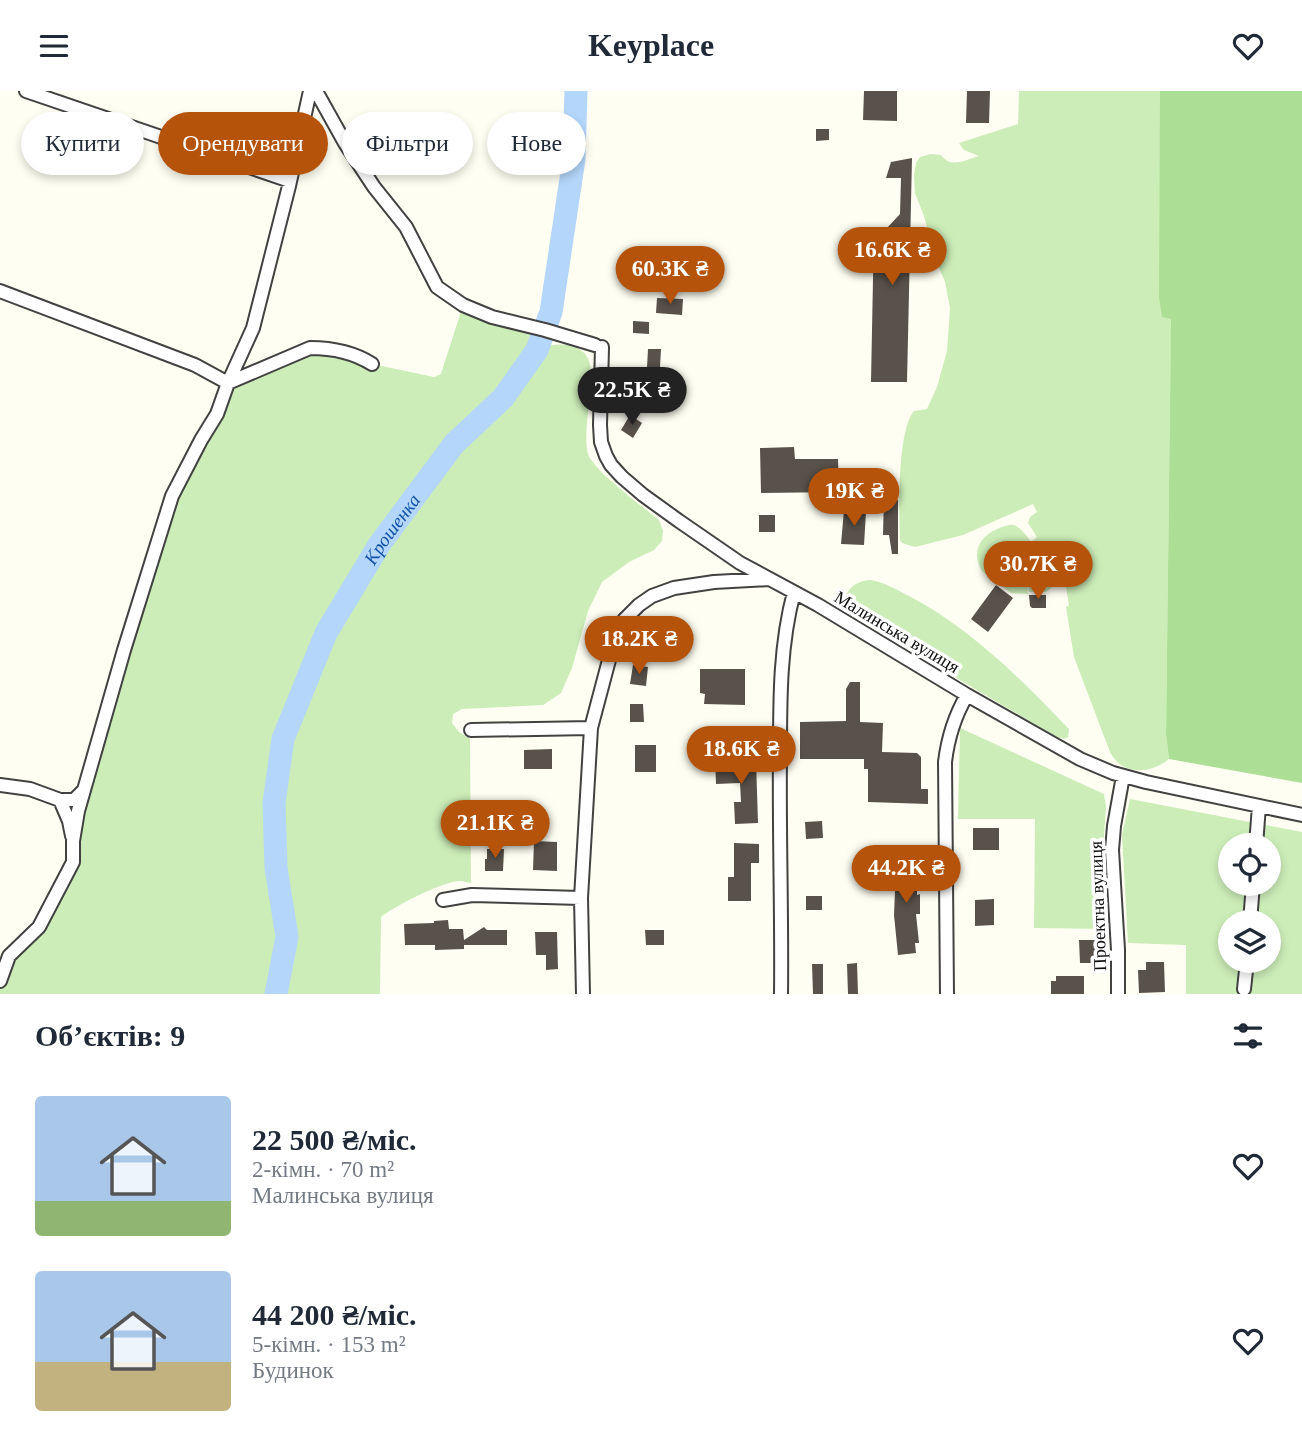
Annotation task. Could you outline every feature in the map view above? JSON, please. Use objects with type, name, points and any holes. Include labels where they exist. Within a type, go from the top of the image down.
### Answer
[{"type":"street","points":[[26,91],[290,181]]},
{"type":"street","points":[[0,981],[9,956],[39,927],[74,862],[78,811],[172,496],[217,414],[253,328],[310,91]]},
{"type":"street","name":"Малинська вулиця","points":[[316,91],[374,187],[406,227],[436,287],[463,305],[492,317],[599,346],[601,442],[611,465],[643,495],[740,563],[818,605],[1080,759],[1123,776],[1302,815]]},
{"type":"street","points":[[0,291],[195,365],[228,383]]},
{"type":"street","points":[[228,383],[310,348],[358,355],[372,364]]},
{"type":"street","points":[[583,994],[581,898],[591,729],[613,645],[624,620],[652,596],[674,588],[691,584],[770,579]]},
{"type":"street","points":[[781,994],[780,677],[794,592]]},
{"type":"street","points":[[947,994],[945,762],[953,721],[967,695]]},
{"type":"street","points":[[471,730],[591,729]]},
{"type":"street","name":"Проектна вулиця","points":[[1118,994],[1112,850],[1123,776]]},
{"type":"street","points":[[0,785],[30,789],[60,800],[74,800],[85,790]]},
{"type":"street","points":[[60,800],[74,841]]},
{"type":"street","points":[[1257,833],[1259,806]]},
{"type":"street","points":[[443,900],[472,895],[581,898]]},
{"type":"street","points":[[1244,989],[1246,973]]},
{"type":"green space","points":[[1019,91],[1174,91],[1166,734],[1169,759],[1146,770],[1129,769],[1115,760],[1110,752],[1074,657],[1066,607],[1069,606],[1065,580],[1059,581],[1046,592],[1029,592],[1028,579],[1043,559],[1024,541],[1006,566],[1027,582],[1028,594],[1011,593],[982,571],[979,564],[977,552],[981,541],[997,529],[1014,525],[1031,542],[1037,537],[1028,523],[1030,517],[1037,512],[1033,504],[963,535],[915,547],[900,540],[900,473],[904,436],[914,411],[927,409],[937,387],[947,351],[950,308],[945,282],[915,193],[916,163],[920,157],[931,154],[941,155],[954,163],[979,156],[964,150],[959,143],[1018,124]]},
{"type":"green space","points":[[1160,91],[1302,91],[1302,783],[1169,759],[1166,734],[1171,319],[1162,317],[1159,297]]},
{"type":"green space","points":[[463,305],[545,330],[538,349],[565,345],[575,347],[585,354],[591,376],[586,431],[588,454],[599,470],[659,520],[663,531],[662,541],[654,550],[629,562],[602,582],[588,611],[572,668],[561,693],[543,705],[462,709],[453,714],[452,723],[470,739],[471,883],[452,882],[431,889],[381,917],[380,994],[0,994],[0,981],[9,956],[39,927],[73,862],[73,841],[172,496],[228,383],[310,348],[434,377],[441,374]]},
{"type":"green space","points":[[870,580],[909,596],[973,638],[1012,672],[1069,729],[1068,737],[1064,739],[1055,736],[846,613],[843,606],[848,591],[859,582]]},
{"type":"green space","points":[[960,728],[1104,794],[1106,806],[1103,850],[1107,929],[1034,928],[1035,819],[958,819]]},
{"type":"green space","points":[[1130,799],[1302,832],[1302,994],[1186,994],[1186,945],[1128,943],[1122,835]]},
{"type":"building","points":[[864,91],[897,91],[897,121],[863,120]]},
{"type":"building","points":[[967,91],[990,91],[989,123],[966,123]]},
{"type":"building","points":[[816,129],[829,129],[829,140],[816,141]]},
{"type":"building","points":[[912,158],[907,382],[871,382],[874,227],[887,228],[900,214],[901,178],[886,178],[891,162]]},
{"type":"building","points":[[657,298],[683,299],[682,315],[656,313]]},
{"type":"building","points":[[633,321],[649,322],[649,334],[633,333]]},
{"type":"building","points":[[648,349],[661,349],[658,404],[645,404]]},
{"type":"building","points":[[630,415],[642,423],[633,438],[621,430]]},
{"type":"building","points":[[794,447],[795,459],[838,459],[839,492],[761,493],[760,448]]},
{"type":"building","points":[[884,494],[894,494],[894,500],[898,500],[898,554],[892,554],[889,535],[883,535]]},
{"type":"building","points":[[844,510],[866,512],[864,545],[841,544]]},
{"type":"building","points":[[759,515],[775,515],[775,532],[759,532]]},
{"type":"building","points":[[996,585],[1013,598],[988,632],[971,619]]},
{"type":"building","points":[[1029,595],[1046,595],[1046,608],[1032,608]]},
{"type":"building","points":[[648,625],[659,625],[659,632],[664,632],[664,648],[643,648],[643,632],[648,632]]},
{"type":"building","points":[[633,665],[648,667],[646,686],[630,684]]},
{"type":"building","points":[[700,669],[745,669],[745,705],[704,704],[705,694],[700,693]]},
{"type":"building","points":[[850,682],[860,682],[860,722],[883,723],[882,752],[917,753],[921,757],[921,789],[928,789],[928,804],[868,802],[868,769],[864,769],[864,759],[800,759],[800,722],[846,721],[846,689]]},
{"type":"building","points":[[630,704],[643,704],[644,722],[630,722]]},
{"type":"building","points":[[635,745],[656,745],[656,772],[635,772]]},
{"type":"building","points":[[552,749],[552,769],[524,769],[524,750]]},
{"type":"building","points":[[715,758],[756,760],[758,823],[735,824],[734,802],[741,802],[740,783],[716,784]]},
{"type":"building","points":[[822,821],[823,838],[806,839],[805,822]]},
{"type":"building","points":[[973,828],[999,828],[999,850],[973,850]]},
{"type":"building","points":[[534,841],[557,842],[557,871],[533,870]]},
{"type":"building","points":[[734,843],[759,844],[759,863],[751,863],[751,901],[728,901],[728,877],[734,877]]},
{"type":"building","points":[[487,849],[504,849],[503,871],[485,871]]},
{"type":"building","points":[[892,858],[917,858],[920,914],[916,914],[919,943],[915,943],[916,953],[898,955],[894,915],[896,868],[892,868]]},
{"type":"building","points":[[806,896],[822,896],[822,910],[806,910]]},
{"type":"building","points":[[994,899],[994,925],[975,926],[975,900]]},
{"type":"building","points":[[448,920],[449,929],[463,929],[464,940],[484,927],[487,930],[507,930],[507,945],[464,945],[464,949],[435,950],[435,945],[405,945],[404,924]]},
{"type":"building","points":[[645,930],[664,930],[664,945],[646,945]]},
{"type":"building","points":[[535,932],[557,932],[558,969],[546,970],[546,955],[536,955]]},
{"type":"building","points":[[1079,940],[1096,940],[1095,963],[1080,963]]},
{"type":"building","points":[[1146,962],[1164,962],[1165,992],[1139,993],[1138,970],[1146,970]]},
{"type":"building","points":[[857,963],[858,994],[848,994],[847,964]]},
{"type":"building","points":[[812,964],[823,964],[823,994],[813,994]]},
{"type":"building","points":[[1056,976],[1084,976],[1084,994],[1051,994],[1051,981],[1056,981]]},
{"type":"waterway","name":"Крошенка","points":[[276,994],[287,937],[276,868],[274,803],[283,739],[326,633],[379,545],[454,444],[503,398],[537,350],[551,312],[574,159],[576,91]]}]
